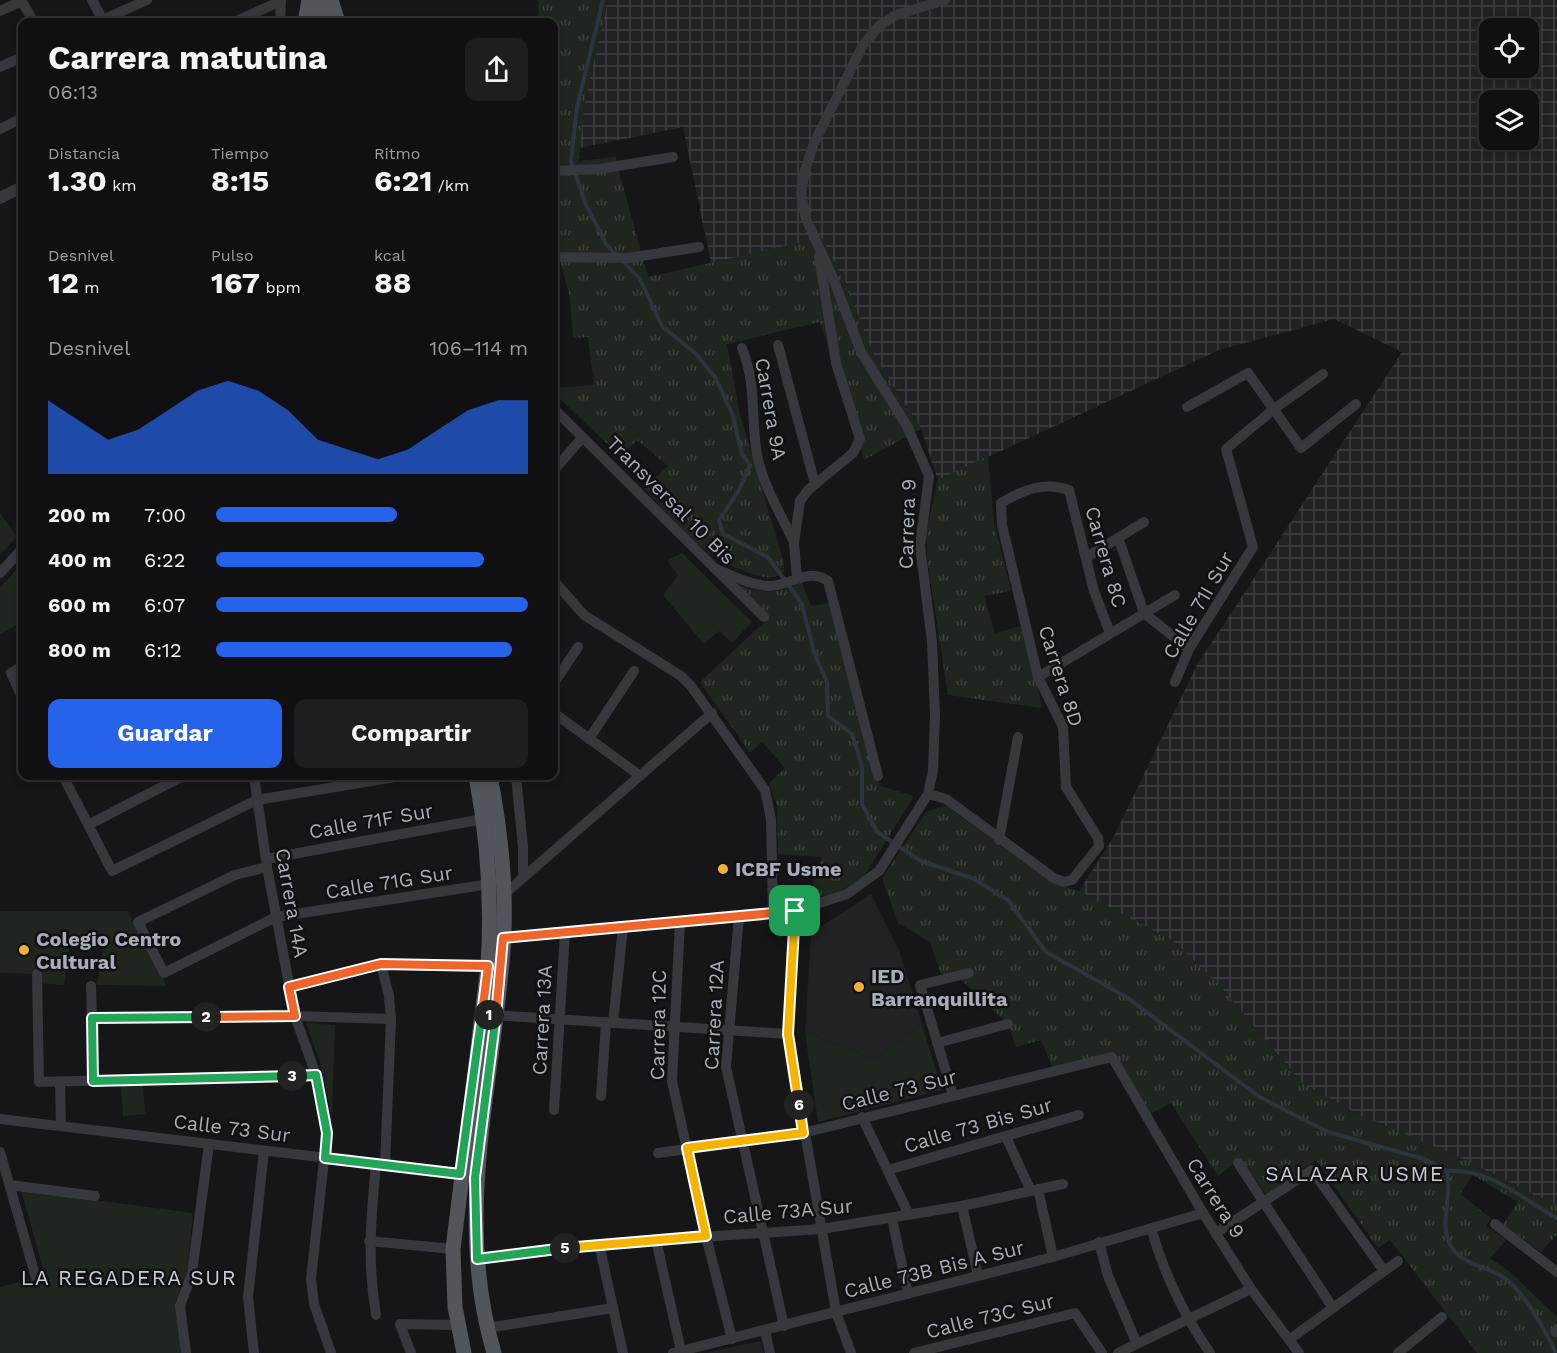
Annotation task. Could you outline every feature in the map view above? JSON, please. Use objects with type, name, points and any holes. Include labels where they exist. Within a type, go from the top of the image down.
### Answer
[{"type":"main road","points":[[307,18],[309,0]]},
{"type":"main road","points":[[316,0],[322,18]]},
{"type":"main road","points":[[331,0],[338,18]]},
{"type":"main road","points":[[477,780],[490,884],[489,1015],[475,1178],[477,1259],[487,1328],[494,1353]]},
{"type":"main road","points":[[464,1353],[457,1324],[453,1249],[460,1174],[503,938],[502,896],[490,780]]},
{"type":"street","points":[[0,11],[21,0],[32,18]]},
{"type":"street","points":[[92,0],[99,18]]},
{"type":"street","points":[[107,18],[147,0]]},
{"type":"street","points":[[795,580],[794,543],[800,501],[815,484],[856,449],[859,433],[835,355],[818,248],[806,219],[801,193],[805,170],[814,143],[836,95],[863,45],[880,26],[896,15],[945,0]]},
{"type":"street","points":[[243,18],[281,1],[280,18]]},
{"type":"street","points":[[0,67],[18,59]]},
{"type":"street","points":[[0,129],[18,120]]},
{"type":"street","points":[[558,171],[582,170],[673,156]]},
{"type":"street","points":[[0,198],[18,189]]},
{"type":"street","points":[[558,257],[628,258],[699,247]]},
{"type":"street","name":"Carrera 9","points":[[503,938],[795,911],[848,894],[871,879],[885,862],[928,794],[933,771],[935,715],[932,642],[920,546],[929,476],[907,426],[861,352],[833,278],[818,248]]},
{"type":"street","points":[[778,345],[815,484]]},
{"type":"street","name":"Carrera 9A","points":[[742,348],[751,372],[756,450],[771,494],[794,543]]},
{"type":"street","points":[[1187,407],[1248,373],[1301,448],[1356,404]]},
{"type":"street","points":[[1274,410],[1323,375]]},
{"type":"street","name":"Calle 71I Sur","points":[[1174,682],[1189,649],[1252,548],[1226,449],[1274,410]]},
{"type":"street","name":"Transversal 10 Bis","points":[[558,414],[764,617]]},
{"type":"street","points":[[558,466],[582,438]]},
{"type":"street","name":"Carrera 8C","points":[[1001,503],[1023,490],[1054,485],[1069,490],[1094,591],[1110,633]]},
{"type":"street","name":"Carrera 8D","points":[[999,840],[1054,878],[1064,882],[1072,880],[1100,842],[1066,787],[1063,728],[1038,677],[1002,525],[1001,503]]},
{"type":"street","points":[[1087,557],[1119,540],[1144,522]]},
{"type":"street","points":[[1119,540],[1144,613],[1189,649]]},
{"type":"street","points":[[0,573],[18,553]]},
{"type":"street","points":[[714,568],[754,584],[778,586],[813,574],[828,581],[878,776]]},
{"type":"street","points":[[558,586],[584,615],[681,676],[712,713],[765,790],[771,819],[773,913]]},
{"type":"street","points":[[1038,677],[1175,595]]},
{"type":"street","points":[[558,677],[578,647]]},
{"type":"street","points":[[18,669],[11,673],[18,688]]},
{"type":"street","points":[[589,739],[634,671]]},
{"type":"street","points":[[502,896],[712,713]]},
{"type":"street","points":[[558,716],[639,775]]},
{"type":"street","points":[[928,794],[946,799],[999,840],[1018,737]]},
{"type":"street","points":[[65,780],[112,871],[257,800],[355,780]]},
{"type":"street","points":[[88,825],[175,780]]},
{"type":"street","name":"Carrera 14A","points":[[254,780],[266,863],[289,987],[295,1016],[316,1075],[327,1133],[311,1279],[314,1304],[330,1353]]},
{"type":"street","points":[[516,780],[524,847],[524,877]]},
{"type":"street","name":"Calle 71F Sur","points":[[164,973],[138,922],[235,875],[266,863],[483,819]]},
{"type":"street","name":"Calle 71G Sur","points":[[164,973],[276,917],[490,884]]},
{"type":"street","points":[[795,911],[788,1034],[803,1133],[836,1312],[851,1353]]},
{"type":"street","name":"Carrera 12A","points":[[739,916],[726,1067],[761,1233],[784,1326]]},
{"type":"street","name":"Carrera 12C","points":[[680,922],[672,1081],[706,1236],[732,1339]]},
{"type":"street","points":[[601,1095],[623,927]]},
{"type":"street","name":"Carrera 13A","points":[[554,1110],[565,933]]},
{"type":"street","points":[[376,1315],[370,1278],[369,1241],[380,1165],[391,1019],[389,996],[381,964]]},
{"type":"street","points":[[289,987],[381,964],[488,966]]},
{"type":"street","points":[[953,1095],[920,986],[969,973]]},
{"type":"street","points":[[37,974],[39,1082],[316,1075]]},
{"type":"street","points":[[91,986],[93,1081]]},
{"type":"street","points":[[489,1015],[788,1034]]},
{"type":"street","points":[[92,1018],[295,1016],[391,1019]]},
{"type":"street","points":[[937,1043],[1008,1024]]},
{"type":"street","name":"Carrera 9","points":[[1112,1057],[1203,1214],[1251,1289],[1293,1348]]},
{"type":"street","name":"Calle 73 Sur","points":[[658,1153],[803,1133],[1112,1057]]},
{"type":"street","points":[[60,1082],[61,1126]]},
{"type":"street","name":"Calle 73 Bis Sur","points":[[888,1170],[1079,1115]]},
{"type":"street","points":[[862,1117],[909,1215]]},
{"type":"street","name":"Calle 73 Sur","points":[[0,1119],[460,1174]]},
{"type":"street","points":[[1006,1137],[1034,1190],[1053,1257]]},
{"type":"street","points":[[186,1353],[180,1306],[192,1273],[209,1144]]},
{"type":"street","points":[[254,1353],[249,1297],[264,1150]]},
{"type":"street","points":[[0,1152],[36,1278]]},
{"type":"street","points":[[1238,1163],[1334,1308]]},
{"type":"street","points":[[1216,1233],[1312,1170],[1384,1271]]},
{"type":"street","name":"Calle 73A Sur","points":[[477,1259],[599,1244],[821,1229],[962,1206],[1064,1184]]},
{"type":"street","points":[[10,1185],[95,1196]]},
{"type":"street","points":[[962,1206],[978,1275]]},
{"type":"street","name":"Calle 73B Bis A Sur","points":[[677,1352],[1053,1257],[1203,1214]]},
{"type":"street","points":[[892,1218],[908,1294]]},
{"type":"street","points":[[1495,1224],[1557,1272]]},
{"type":"street","points":[[1151,1228],[1161,1262],[1187,1320],[1210,1353]]},
{"type":"street","points":[[656,1240],[677,1352]]},
{"type":"street","points":[[369,1241],[453,1249]]},
{"type":"street","points":[[1100,1242],[1108,1276],[1137,1344]]},
{"type":"street","points":[[599,1244],[623,1353]]},
{"type":"street","points":[[1293,1348],[1334,1308],[1398,1261]]},
{"type":"street","points":[[1118,1353],[1251,1289]]},
{"type":"street","points":[[487,1328],[613,1308]]},
{"type":"street","name":"Calle 73C Sur","points":[[914,1353],[1075,1313],[1102,1353]]},
{"type":"street","points":[[1398,1353],[1442,1317]]},
{"type":"street","points":[[411,1353],[400,1324],[457,1324]]},
{"type":"street","points":[[765,1331],[770,1353]]},
{"type":"street","points":[[322,1353],[330,1353]]},
{"type":"shaded area","points":[[608,0],[1557,0],[1557,1206],[1457,1156],[1359,1115],[1302,1083],[1220,986],[1173,941],[1079,891],[1113,838],[1197,665],[1402,352],[1334,319],[1219,350],[938,480],[921,429],[873,354],[846,283],[821,238],[711,263],[683,127],[580,148],[584,105]]},
{"type":"shaded area","name":"IED Barranquillita","points":[[871,894],[899,950],[922,1024],[875,1060],[805,1032],[811,933]]},
{"type":"shaded area","points":[[760,1341],[764,1353],[706,1353]]},
{"type":"green space","points":[[538,0],[608,0],[584,105],[579,161],[615,157],[648,277],[821,238],[846,283],[873,354],[921,429],[864,460],[820,322],[727,344],[740,415],[784,563],[784,572],[776,577],[764,577],[733,567],[704,549],[644,488],[668,466],[637,440],[621,457],[558,397],[558,388],[594,385],[588,337],[573,338],[570,298],[558,252],[558,18],[539,18]]},
{"type":"green space","points":[[988,456],[994,522],[1011,591],[984,596],[995,633],[1025,625],[1042,708],[948,695],[928,565],[926,533],[938,480]]},
{"type":"green space","points":[[0,513],[17,537],[0,555]]},
{"type":"green space","points":[[682,553],[752,622],[732,643],[719,631],[704,644],[663,595],[678,575],[667,560]]},
{"type":"green space","points":[[18,568],[18,624],[0,634],[0,588]]},
{"type":"green space","points":[[802,583],[811,606],[828,603],[880,786],[914,796],[863,878],[838,892],[808,900],[822,857],[778,854],[777,806],[769,783],[785,768],[762,742],[750,753],[700,682],[770,617],[736,584],[753,589],[778,591]]},
{"type":"green space","points":[[946,806],[1053,883],[1079,891],[1173,941],[1220,986],[1302,1083],[1359,1115],[1457,1156],[1557,1206],[1557,1234],[1541,1252],[1503,1224],[1518,1202],[1473,1175],[1460,1194],[1491,1218],[1486,1226],[1506,1240],[1490,1258],[1510,1272],[1557,1317],[1557,1353],[1477,1353],[1390,1240],[1378,1248],[1316,1160],[1266,1194],[1240,1159],[1218,1176],[1171,1103],[1146,1116],[1112,1057],[1054,1071],[1041,1040],[1016,1047],[1008,1024],[957,976],[943,979],[930,942],[898,923],[882,878],[927,811]]},
{"type":"green space","points":[[0,911],[127,911],[167,986],[97,985],[103,947],[70,940],[64,985],[37,983],[36,974],[0,973]]},
{"type":"green space","points":[[306,1023],[335,1025],[332,1116],[320,1062]]},
{"type":"green space","points":[[922,1024],[942,1090],[818,1122],[805,1032],[875,1060]]},
{"type":"green space","points":[[143,1085],[145,1114],[123,1116],[121,1086]]},
{"type":"green space","points":[[21,1190],[193,1213],[187,1271],[176,1300],[181,1353],[0,1353],[0,1287],[45,1276]]},
{"type":"waterway","points":[[603,0],[577,107],[571,161],[586,205],[606,244],[617,256]]},
{"type":"waterway","points":[[623,261],[640,279],[662,326],[696,354],[715,377],[732,413],[742,454],[750,465],[739,490],[719,520],[723,534],[768,557],[802,604],[814,652],[827,682],[828,716],[852,734],[862,766],[862,804],[877,832],[921,861],[972,878],[1008,900],[1046,952],[1128,998],[1258,1096],[1328,1132],[1424,1159],[1447,1171],[1445,1220],[1452,1248],[1464,1259],[1507,1280],[1522,1295],[1547,1334],[1556,1353]]},
{"type":"waterway","points":[[1447,1171],[1463,1171],[1491,1179],[1557,1218]]},
{"type":"place","name":"ICBF Usme","points":[[723,869]]},
{"type":"place","name":"Colegio Centro Cultural","points":[[24,950]]},
{"type":"place","name":"IED Barranquillita","points":[[859,987]]},
{"type":"district","name":"SALAZAR USME","points":[[1355,1173]]},
{"type":"district","name":"LA REGADERA SUR","points":[[129,1277]]},
{"type":"route","points":[[795,911],[503,938],[496,1015],[482,1014],[488,966],[381,964],[289,987],[295,1016],[92,1018],[93,1081],[316,1075],[327,1133],[325,1158],[460,1174],[482,1014],[496,1015],[475,1178],[477,1259],[599,1244],[706,1236],[687,1148],[803,1133],[788,1034],[795,911]]}]
